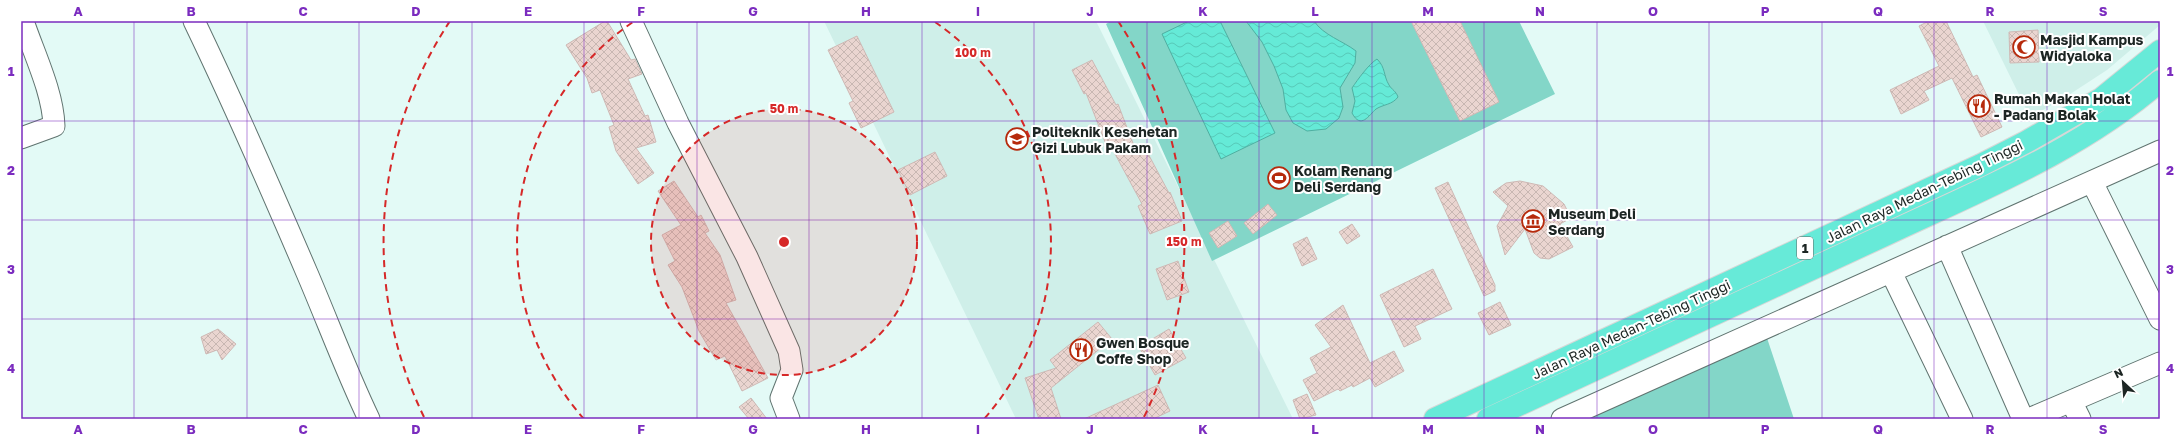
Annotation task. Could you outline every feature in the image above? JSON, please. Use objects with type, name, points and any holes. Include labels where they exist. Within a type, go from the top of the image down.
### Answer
[{"type":"highway","name":"Jalan Raya Medan-Tebing Tinggi","points":[[1435,419],[1988,162],[2101,99],[2160,51]]},
{"type":"highway","name":"Jalan Raya Medan-Tebing Tinggi","points":[[1488,419],[1993,185],[2084,136],[2116,115],[2160,81]]},
{"type":"street","points":[[21,138],[54,126],[50,94],[41,74],[23,21]]},
{"type":"street","points":[[194,21],[229,94],[308,275],[348,377],[369,419]]},
{"type":"street","points":[[631,21],[678,123],[747,257],[789,351],[792,370],[781,398],[789,419]]},
{"type":"street","points":[[1562,419],[2160,151]]},
{"type":"street","points":[[2092,182],[2160,319]]},
{"type":"street","points":[[1947,246],[2023,419]]},
{"type":"street","points":[[1891,272],[1962,419]]},
{"type":"street","points":[[2029,419],[2076,410],[2160,363]]},
{"type":"shaded area","name":"Politeknik Kesehetan Gizi Lubuk Pakam","points":[[824,21],[1096,21],[1293,419],[1016,419]]},
{"type":"shaded area","name":"Kolam Renang Deli Serdang","points":[[1111,21],[1519,21],[1555,94],[1212,261],[1106,24]]},
{"type":"shaded area","points":[[1983,21],[2160,21],[2160,25],[2107,70],[2061,100],[2030,117]]},
{"type":"shaded area","points":[[1767,338],[1794,419],[1583,419]]},
{"type":"water","points":[[1189,21],[1220,21],[1275,133],[1221,159],[1162,34]]},
{"type":"water","points":[[1246,21],[1314,21],[1328,34],[1356,51],[1355,63],[1340,88],[1343,107],[1339,118],[1326,129],[1307,131],[1293,123],[1286,110],[1283,89],[1274,66],[1262,42]]},
{"type":"water","points":[[1377,59],[1382,65],[1389,85],[1398,97],[1391,103],[1376,109],[1362,121],[1355,118],[1352,113],[1355,101],[1352,88],[1360,76]]},
{"type":"building","points":[[607,21],[631,60],[635,59],[642,74],[628,79],[645,116],[648,115],[656,142],[636,148],[654,173],[638,184],[616,151],[609,127],[614,125],[600,90],[592,93],[587,78],[566,45]]},
{"type":"building","points":[[1411,21],[1460,21],[1499,102],[1460,121]]},
{"type":"building","points":[[1929,21],[1946,21],[1973,77],[1977,75],[2002,127],[1981,137],[1952,78],[1924,91],[1929,100],[1901,114],[1890,90],[1939,66],[1919,26]]},
{"type":"building","name":"Masjid Kampus Widyaloka","points":[[2038,30],[2039,62],[2010,63],[2009,32]]},
{"type":"building","points":[[857,36],[894,112],[861,128],[849,103],[853,101],[828,50]]},
{"type":"building","points":[[1092,60],[1116,105],[1118,104],[1136,151],[1144,146],[1169,193],[1170,192],[1182,221],[1150,234],[1138,206],[1142,204],[1108,141],[1105,142],[1086,93],[1084,94],[1072,70]]},
{"type":"building","points":[[935,152],[947,176],[910,195],[898,170]]},
{"type":"building","points":[[674,181],[698,217],[701,215],[709,231],[705,233],[720,255],[736,300],[726,303],[768,378],[742,391],[725,356],[716,360],[699,331],[682,287],[668,265],[675,261],[662,235],[681,225],[658,191]]},
{"type":"building","name":"Museum Deli Serdang","points":[[1520,181],[1543,186],[1564,204],[1571,218],[1560,224],[1573,247],[1549,259],[1540,258],[1534,253],[1525,229],[1505,255],[1497,226],[1508,206],[1493,192],[1506,183]]},
{"type":"building","points":[[1448,182],[1495,285],[1495,291],[1484,296],[1435,188]]},
{"type":"building","points":[[1268,204],[1277,215],[1253,234],[1244,223]]},
{"type":"building","points":[[1228,221],[1237,236],[1218,248],[1209,233]]},
{"type":"building","points":[[1352,224],[1360,236],[1347,244],[1339,232]]},
{"type":"building","points":[[1307,237],[1317,259],[1302,266],[1293,244]]},
{"type":"building","points":[[1178,261],[1189,292],[1167,300],[1156,269]]},
{"type":"building","points":[[1433,269],[1452,309],[1415,326],[1421,339],[1404,347],[1380,295]]},
{"type":"building","points":[[1500,302],[1511,325],[1489,335],[1478,313]]},
{"type":"building","points":[[1343,305],[1370,363],[1394,351],[1404,371],[1375,387],[1370,378],[1353,387],[1352,385],[1340,391],[1338,389],[1314,401],[1303,380],[1317,373],[1310,358],[1331,347],[1315,325]]},
{"type":"building","points":[[1098,322],[1112,339],[1051,388],[1061,419],[1039,419],[1025,378],[1056,368],[1050,360]]},
{"type":"building","points":[[218,329],[236,344],[222,360],[217,350],[206,354],[201,337]]},
{"type":"building","points":[[1169,329],[1186,358],[1155,375],[1139,347]]},
{"type":"building","points":[[1158,385],[1170,411],[1153,419],[1084,419]]},
{"type":"building","points":[[1307,394],[1316,415],[1300,419],[1293,400]]},
{"type":"building","points":[[751,398],[767,419],[749,419],[739,407]]},
{"type":"place","name":"Masjid Kampus Widyaloka","points":[[2024,47]]},
{"type":"place","name":"Rumah Makan Holat - Padang Bolak","points":[[1979,106]]},
{"type":"place","name":"Politeknik Kesehetan Gizi Lubuk Pakam","points":[[1017,139]]},
{"type":"place","name":"Kolam Renang Deli Serdang","points":[[1279,178]]},
{"type":"place","name":"Museum Deli Serdang","points":[[1533,221]]},
{"type":"place","name":"Gwen Bosque Coffe Shop","points":[[1081,350]]}]
